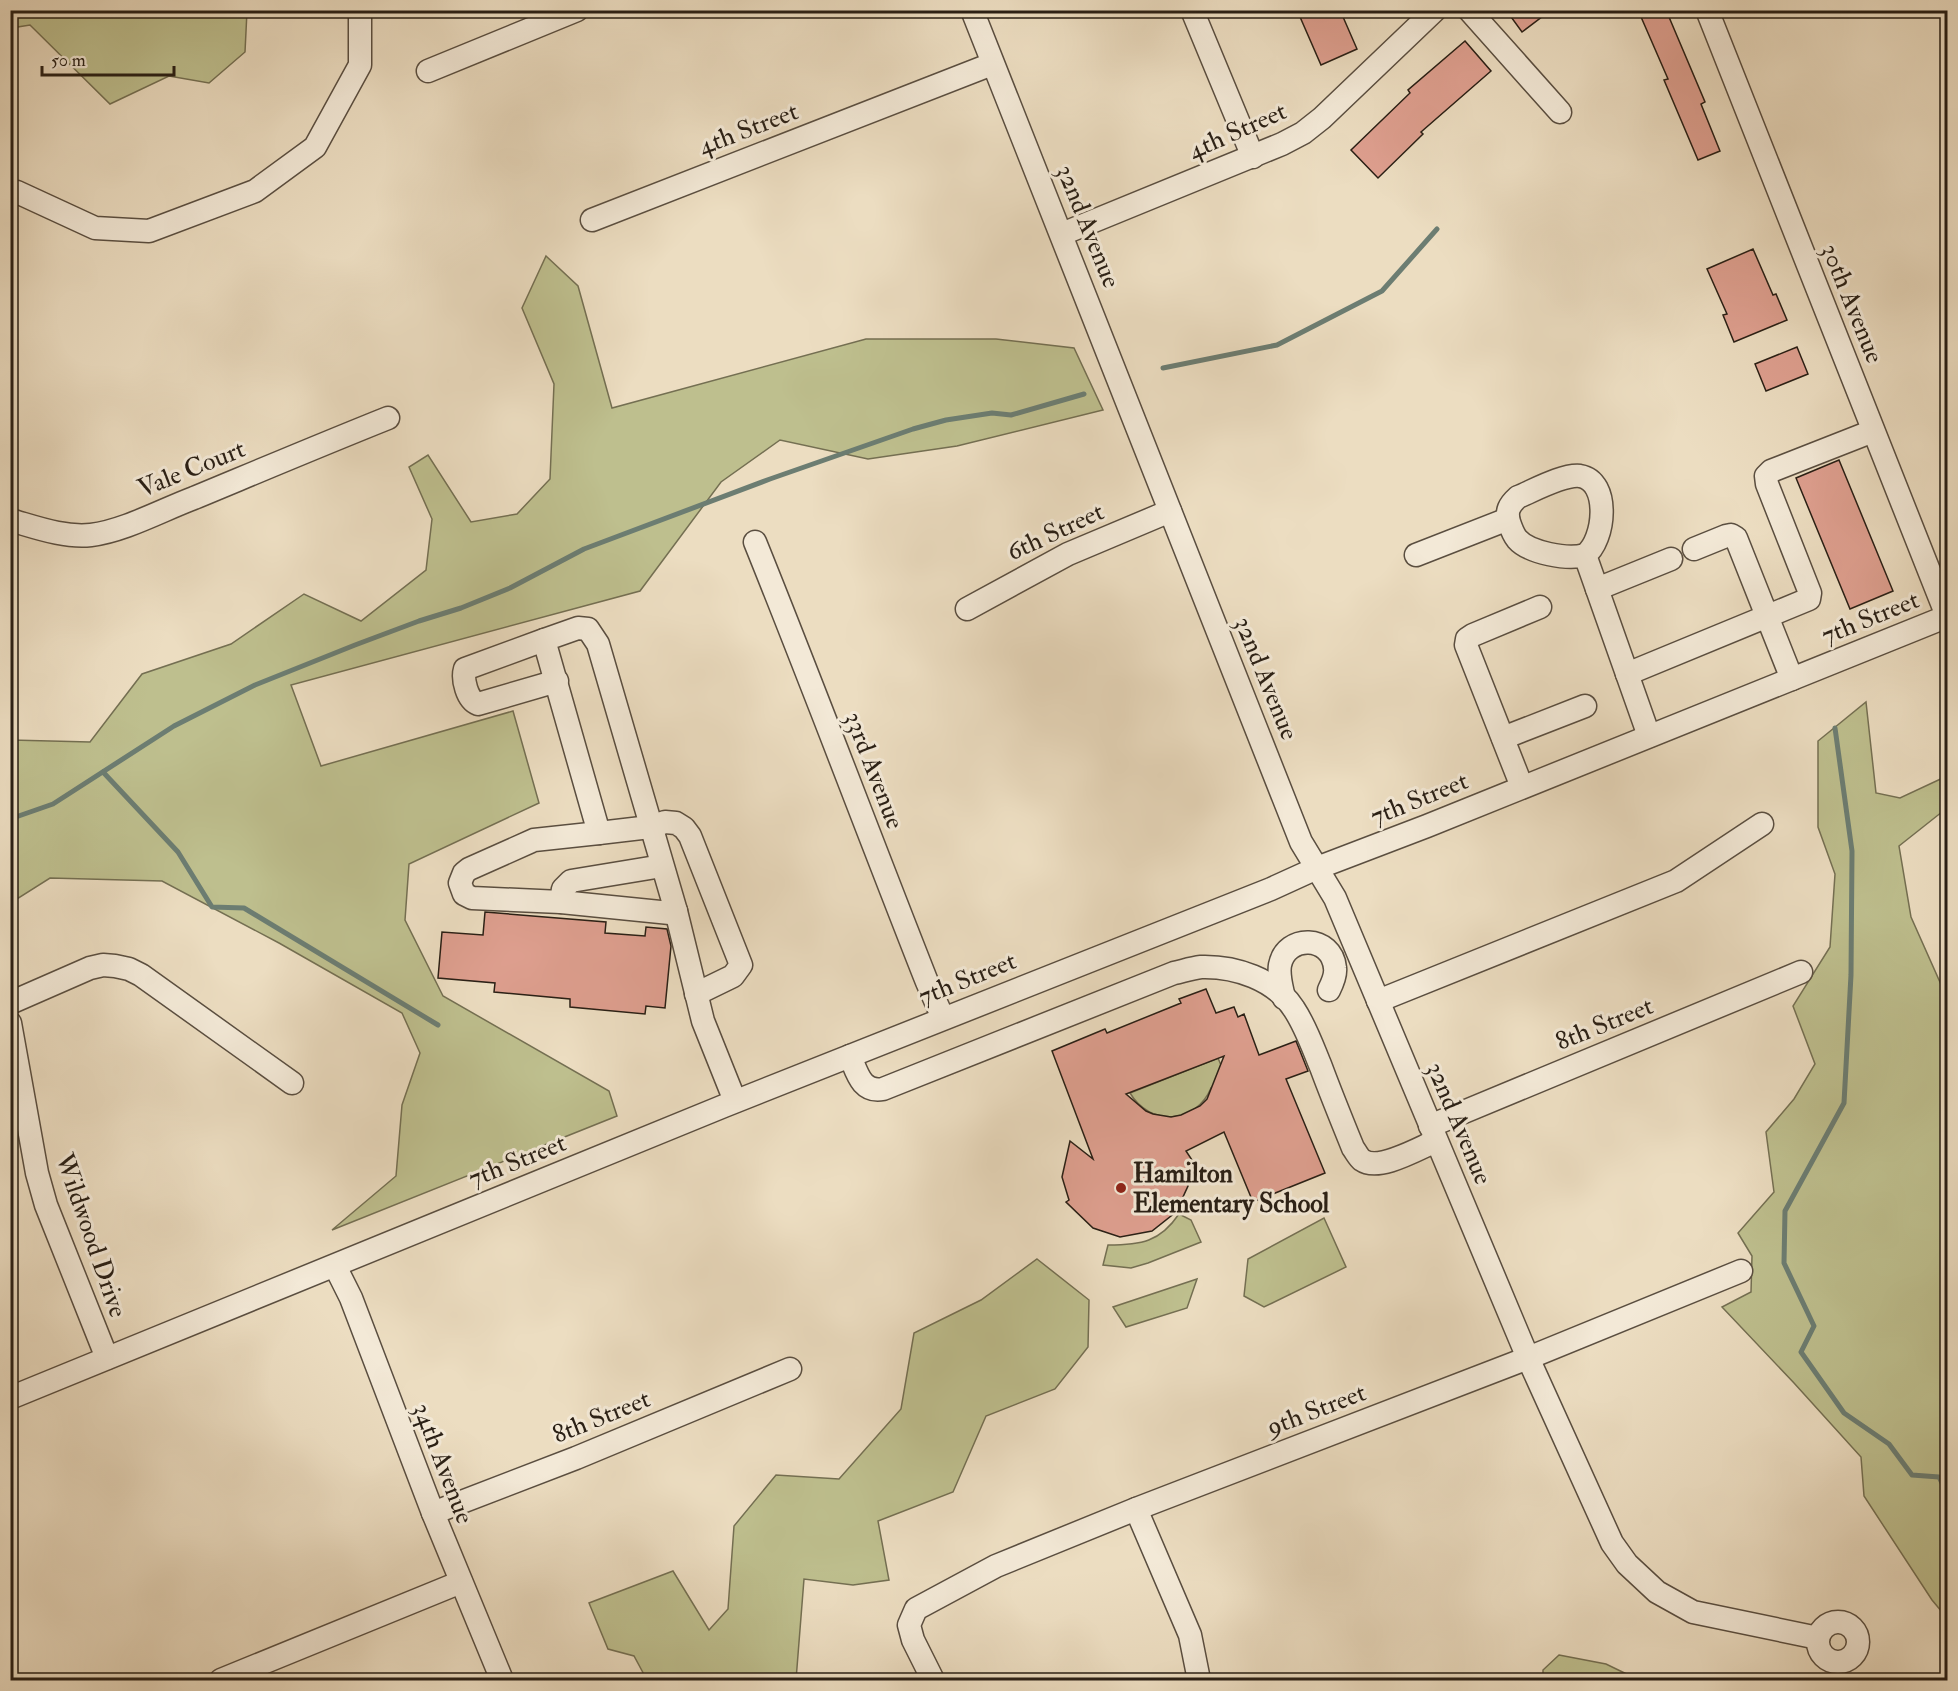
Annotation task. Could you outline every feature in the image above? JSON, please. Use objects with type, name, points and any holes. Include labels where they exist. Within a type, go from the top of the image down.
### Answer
[{"type":"street","points":[[10,194],[17,192],[95,228],[149,231],[255,191],[315,147],[360,65],[360,10]]},
{"type":"street","points":[[428,71],[577,10]]},
{"type":"street","name":"32nd Avenue","points":[[972,10],[1301,842],[1335,898],[1528,1358],[1602,1524],[1627,1564],[1657,1592],[1694,1611],[1818,1638]]},
{"type":"street","points":[[1192,10],[1253,157]]},
{"type":"street","name":"4th Street","points":[[1062,234],[1293,139],[1322,118],[1436,10]]},
{"type":"street","points":[[1469,10],[1560,112]]},
{"type":"street","name":"30th Avenue","points":[[1707,10],[1947,616]]},
{"type":"street","name":"4th Street","points":[[592,220],[992,64]]},
{"type":"street","name":"Vale Court","points":[[10,520],[74,535],[103,532],[146,517],[388,418]]},
{"type":"street","points":[[1628,674],[1768,618],[1809,599],[1810,593],[1767,484],[1766,476],[1771,471],[1873,431]]},
{"type":"street","points":[[1569,476],[1582,476],[1591,482],[1599,493],[1602,505],[1596,541],[1591,551],[1585,555],[1568,557],[1529,547],[1519,541],[1512,532],[1508,519],[1508,508],[1518,497],[1569,476]]},
{"type":"street","name":"6th Street","points":[[967,609],[1068,555],[1170,511]]},
{"type":"street","points":[[1416,555],[1508,519]]},
{"type":"street","points":[[1694,549],[1725,536],[1731,535],[1736,538],[1792,679]]},
{"type":"street","name":"33rd Avenue","points":[[755,542],[806,666],[833,744],[927,982],[944,1018]]},
{"type":"street","points":[[1585,555],[1650,736]]},
{"type":"street","points":[[1597,590],[1671,559]]},
{"type":"street","points":[[1522,787],[1466,645],[1467,639],[1540,607]]},
{"type":"street","name":"7th Street","points":[[10,1398],[735,1101],[1271,889],[1317,868],[1947,616]]},
{"type":"street","points":[[556,681],[478,704],[469,697],[463,673],[465,669],[578,628],[588,629],[598,644],[676,911],[703,1021],[735,1101]]},
{"type":"street","points":[[544,640],[599,833]]},
{"type":"street","points":[[1503,738],[1585,706]]},
{"type":"street","points":[[676,911],[670,913],[561,902],[472,898],[464,894],[460,883],[461,878],[469,869],[534,840],[650,827],[666,822],[676,823],[690,836],[741,965],[733,976],[696,994]]},
{"type":"street","points":[[1378,1001],[1676,881],[1762,824]]},
{"type":"street","points":[[561,902],[563,889],[571,881],[662,866]]},
{"type":"street","points":[[1284,998],[1279,972],[1280,962],[1294,945],[1303,941],[1314,941],[1324,947],[1331,956],[1335,968],[1334,979],[1329,990]]},
{"type":"street","points":[[10,1002],[90,968],[103,965],[129,969],[158,986],[292,1083]]},
{"type":"street","points":[[850,1056],[860,1080],[868,1088],[875,1091],[883,1089],[1174,973],[1199,967],[1240,971],[1260,979],[1284,998]]},
{"type":"street","name":"8th Street","points":[[1284,998],[1293,1007],[1305,1028],[1353,1148],[1362,1160],[1374,1164],[1400,1156],[1433,1133],[1801,972]]},
{"type":"street","name":"Wildwood Drive","points":[[10,1023],[40,1184],[46,1205],[107,1358]]},
{"type":"street","name":"34th Avenue","points":[[335,1266],[351,1298],[433,1514],[502,1680]]},
{"type":"street","name":"9th Street","points":[[933,1680],[914,1641],[909,1625],[916,1609],[996,1566],[1136,1509],[1528,1358],[1741,1271]]},
{"type":"street","name":"8th Street","points":[[433,1514],[576,1458],[790,1369]]},
{"type":"street","points":[[1136,1509],[1190,1635],[1199,1680]]},
{"type":"street","points":[[220,1680],[461,1582]]},
{"type":"green space","points":[[11,10],[247,11],[245,52],[209,83],[169,76],[110,104],[30,25],[11,28]]},
{"type":"green space","points":[[546,256],[578,286],[612,408],[866,339],[996,339],[1074,348],[1103,410],[957,446],[868,459],[780,440],[721,482],[640,591],[291,685],[321,766],[513,711],[539,803],[409,864],[405,920],[443,996],[609,1091],[617,1116],[332,1230],[396,1176],[402,1105],[420,1053],[402,1013],[279,943],[162,881],[50,878],[17,899],[10,887],[11,740],[90,742],[142,674],[231,644],[304,594],[361,621],[426,570],[432,519],[409,467],[428,455],[471,522],[517,514],[550,479],[554,384],[522,308]]},
{"type":"green space","points":[[1866,702],[1876,793],[1900,798],[1947,776],[1947,808],[1899,846],[1911,917],[1947,998],[1947,1618],[1932,1600],[1864,1496],[1861,1457],[1722,1307],[1751,1292],[1752,1256],[1738,1233],[1774,1192],[1766,1132],[1794,1099],[1815,1064],[1793,1006],[1830,947],[1835,874],[1818,827],[1818,741]]},
{"type":"green space","points":[[1218,1058],[1233,1094],[1211,1088],[1195,1109],[1184,1114],[1172,1117],[1149,1112],[1130,1093]]},
{"type":"green space","points":[[1179,1214],[1191,1220],[1201,1242],[1131,1268],[1103,1265],[1108,1245],[1140,1243],[1149,1240],[1165,1231]]},
{"type":"green space","points":[[1324,1218],[1346,1267],[1264,1307],[1244,1296],[1248,1259]]},
{"type":"green space","points":[[1037,1259],[1089,1300],[1088,1347],[1055,1389],[986,1416],[953,1492],[878,1521],[889,1580],[853,1585],[804,1579],[796,1680],[647,1680],[634,1656],[608,1649],[589,1603],[673,1571],[709,1630],[728,1609],[734,1526],[776,1475],[839,1479],[901,1409],[914,1333],[981,1300]]},
{"type":"green space","points":[[1197,1279],[1187,1308],[1126,1327],[1113,1307]]},
{"type":"green space","points":[[1559,1655],[1606,1664],[1639,1680],[1543,1680],[1543,1670]]},
{"type":"building","points":[[1297,10],[1340,10],[1357,49],[1321,65]]},
{"type":"building","points":[[1506,10],[1551,10],[1522,32]]},
{"type":"building","points":[[1638,10],[1666,10],[1705,102],[1701,104],[1720,151],[1698,160],[1664,80],[1668,79]]},
{"type":"building","points":[[1465,41],[1491,71],[1421,132],[1423,134],[1378,178],[1351,150],[1410,93],[1408,90]]},
{"type":"building","points":[[1753,249],[1773,295],[1776,294],[1787,320],[1734,342],[1723,315],[1727,314],[1707,269]]},
{"type":"building","points":[[1797,347],[1808,374],[1766,391],[1755,364]]},
{"type":"building","points":[[1839,460],[1893,591],[1850,609],[1796,478]]},
{"type":"building","points":[[485,912],[606,922],[605,933],[645,936],[646,927],[667,929],[671,946],[665,1008],[646,1006],[645,1014],[570,1007],[570,999],[494,992],[495,983],[438,978],[442,932],[483,935]]},
{"type":"building","points":[[1206,989],[1216,1013],[1234,1007],[1238,1017],[1244,1014],[1259,1055],[1296,1041],[1308,1071],[1286,1079],[1325,1173],[1253,1202],[1224,1132],[1186,1151],[1192,1160],[1187,1161],[1188,1186],[1176,1212],[1152,1231],[1120,1237],[1093,1228],[1066,1202],[1069,1200],[1062,1177],[1070,1141],[1093,1159],[1052,1051],[1105,1029],[1107,1033],[1181,1003],[1179,999]],"holes":[[[1224,1056],[1207,1099],[1200,1106],[1171,1117],[1146,1111],[1126,1094]]]},
{"type":"waterway","points":[[1163,368],[1277,345],[1382,291],[1437,229]]},
{"type":"waterway","points":[[10,819],[53,804],[174,726],[255,685],[355,645],[461,608],[510,588],[584,549],[770,479],[913,429],[946,420],[992,413],[1011,415],[1084,394]]},
{"type":"waterway","points":[[1835,728],[1852,851],[1851,975],[1844,1103],[1785,1211],[1784,1263],[1814,1326],[1801,1352],[1844,1413],[1889,1444],[1912,1475],[1939,1477],[1948,1495]]},
{"type":"waterway","points":[[103,772],[178,852],[212,907],[244,908],[438,1025]]},
{"type":"waterway","points":[[1948,1520],[1946,1524],[1948,1531]]},
{"type":"place","name":"Hamilton Elementary School","points":[[1121,1188]]}]
